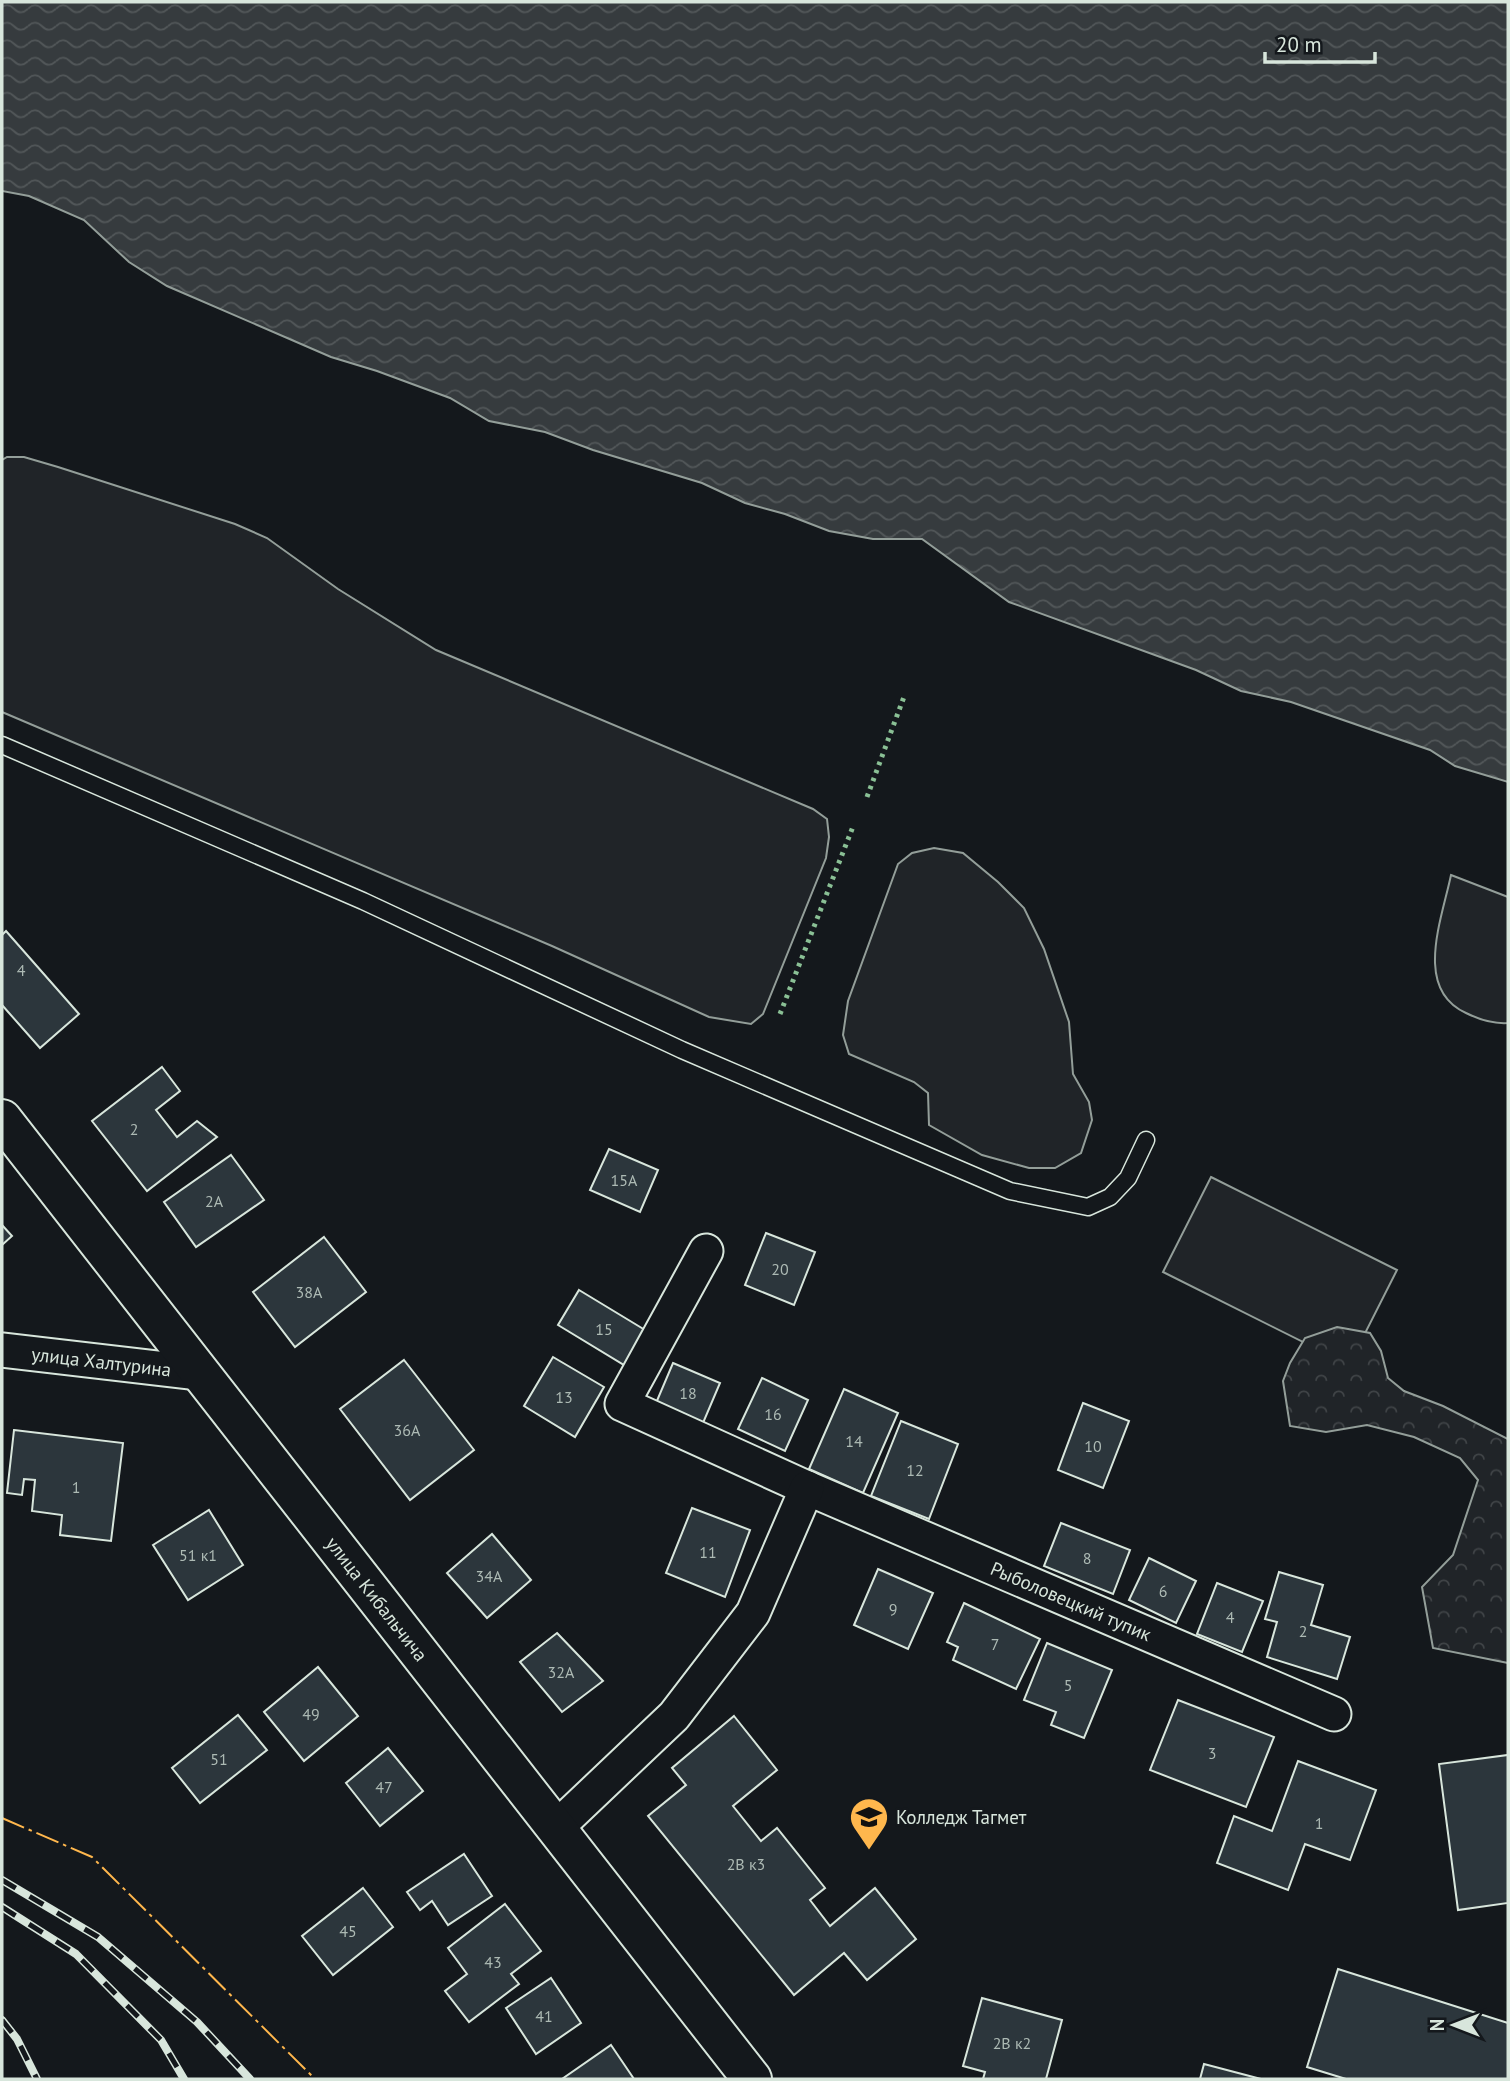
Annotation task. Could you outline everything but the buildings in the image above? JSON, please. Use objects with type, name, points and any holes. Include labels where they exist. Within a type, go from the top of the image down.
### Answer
[{"type":"street","name":"улица Кибальчича","points":[[2,1119],[752,2079]]},
{"type":"street","name":"Рыболовецкий тупик","points":[[706,1251],[622,1404],[807,1488],[1334,1714]]},
{"type":"street","name":"улица Халтурина","points":[[2,1350],[199,1373]]},
{"type":"street","points":[[556,1828],[674,1716],[753,1613],[807,1488]]},
{"type":"lane","points":[[2,745],[363,901],[682,1050],[1010,1191],[1088,1207],[1110,1197],[1128,1178],[1146,1140]]},
{"type":"green space","points":[[7,457],[24,457],[58,467],[235,524],[267,538],[338,589],[436,650],[813,809],[827,819],[829,837],[826,858],[763,1014],[751,1024],[709,1017],[552,946],[2,712],[2,460]]},
{"type":"green space","points":[[934,848],[963,853],[998,882],[1024,908],[1044,949],[1069,1022],[1073,1074],[1089,1102],[1092,1120],[1081,1153],[1055,1168],[1029,1168],[982,1155],[929,1125],[928,1093],[914,1082],[849,1054],[843,1035],[848,1001],[898,864],[912,853]]},
{"type":"green space","points":[[1451,875],[1508,897],[1508,1023],[1487,1021],[1466,1013],[1450,1002],[1440,987],[1435,951]]},
{"type":"green space","points":[[1211,1177],[1397,1270],[1349,1365],[1163,1272]]},
{"type":"green space","points":[[1337,1327],[1370,1333],[1381,1351],[1388,1378],[1404,1391],[1443,1406],[1508,1439],[1508,1663],[1433,1648],[1422,1587],[1453,1555],[1478,1480],[1460,1458],[1414,1437],[1367,1425],[1326,1432],[1290,1426],[1283,1381],[1290,1363],[1305,1338]]},
{"type":"water","points":[[2,2],[1508,2],[1508,782],[1455,766],[1430,750],[1291,702],[1241,691],[1196,670],[1009,602],[922,539],[873,539],[829,531],[785,514],[745,503],[702,483],[593,450],[545,432],[489,421],[450,398],[331,357],[167,286],[129,262],[84,220],[29,196],[2,191]]},
{"type":"railway","points":[[2,1880],[98,1937],[197,2022],[250,2079]]},
{"type":"railway","points":[[2,1907],[76,1954],[161,2040],[184,2079]]},
{"type":"railway","points":[[2,2020],[17,2039],[37,2079]]},
{"type":"hedge","points":[[867,797],[905,694]]},
{"type":"hedge","points":[[780,1014],[854,824]]},
{"type":"power","points":[[2,1818],[92,1857],[315,2079]]},
{"type":"place","name":"Колледж Тагмет","points":[[869,1851]]}]
